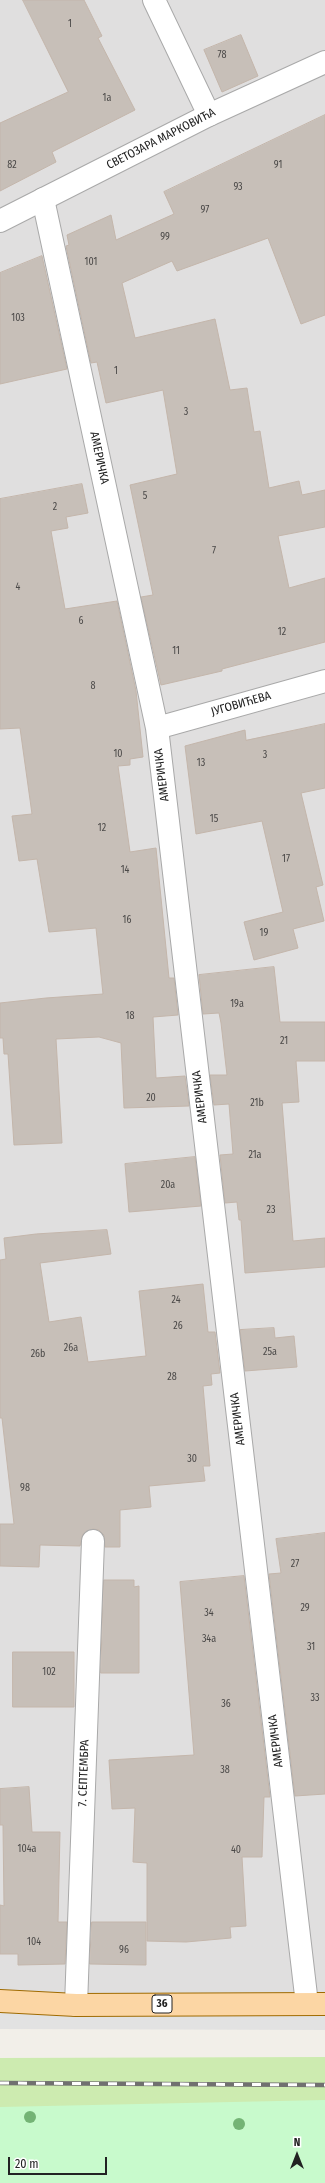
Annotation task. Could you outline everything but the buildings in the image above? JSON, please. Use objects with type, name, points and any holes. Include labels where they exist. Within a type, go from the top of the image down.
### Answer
[{"type":"main road","name":"36","points":[[0,2001],[76,2005],[316,2004]]},
{"type":"street","points":[[154,0],[209,115]]},
{"type":"street","name":"СВЕТОЗАРА МАРКОВИЋА","points":[[0,221],[209,115],[325,62]]},
{"type":"street","name":"АМЕРИЧКА","points":[[43,199],[156,728],[316,2004]]},
{"type":"street","name":"ЈУГОВИЋЕВА","points":[[156,728],[325,681]]},
{"type":"street","name":"7. СЕПТЕМБРА","points":[[76,2005],[93,1541]]},
{"type":"shaded area","points":[[0,0],[325,0],[325,1996],[0,2001]]},
{"type":"shaded area","points":[[0,2000],[325,2002],[325,2030],[0,2029]]},
{"type":"green space","points":[[325,2057],[325,2183],[0,2183],[0,2058]]},
{"type":"green space","points":[[325,2100],[325,2183],[0,2183],[0,2107]]},
{"type":"railway","points":[[0,2083],[325,2085]]}]
